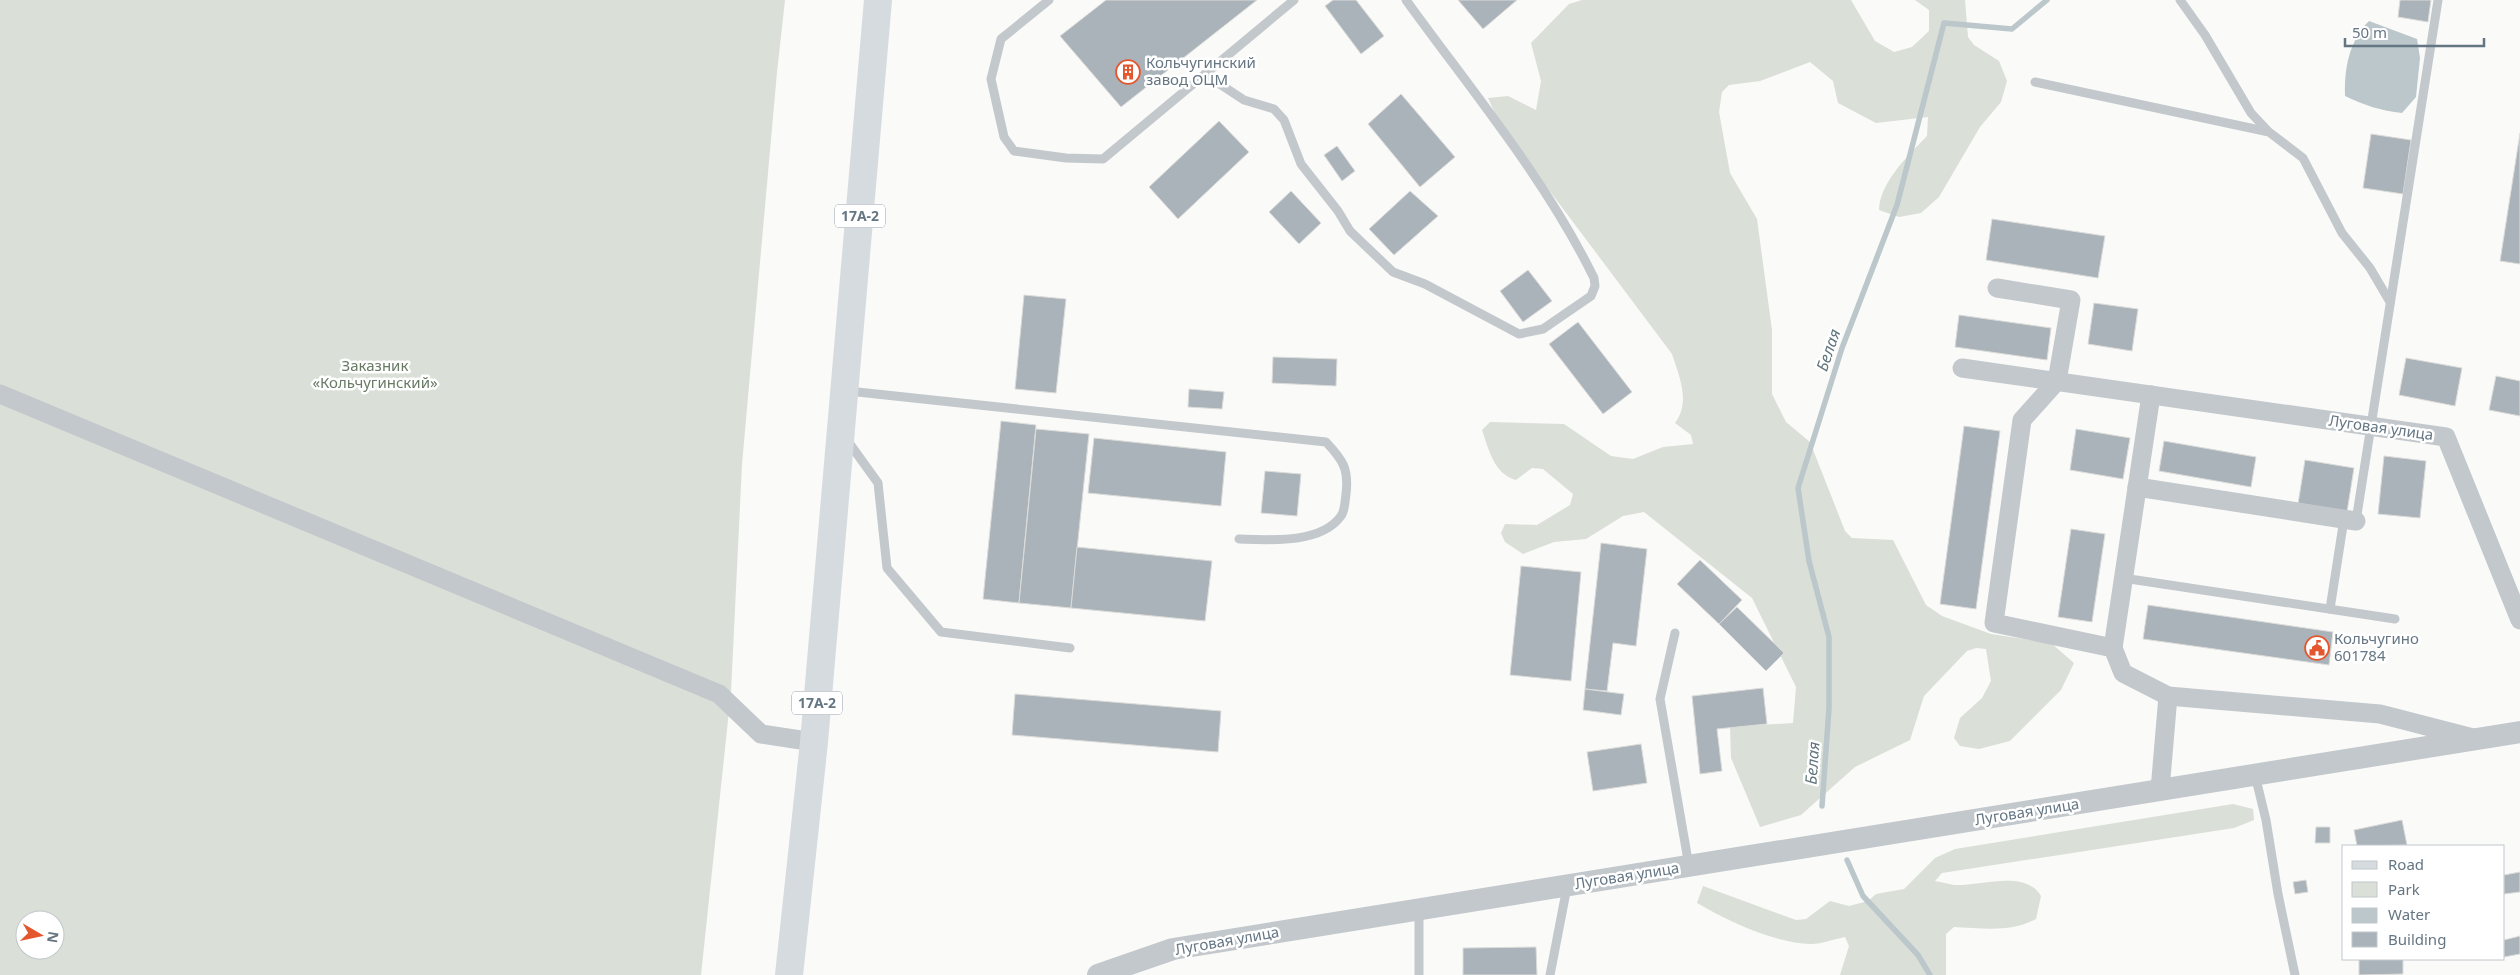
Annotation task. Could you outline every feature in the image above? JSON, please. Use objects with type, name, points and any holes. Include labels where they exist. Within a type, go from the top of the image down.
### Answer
[{"type":"main road","name":"17А-2","points":[[789,975],[814,742],[878,0]]},
{"type":"street","points":[[1996,288],[2071,300],[2056,381],[2022,420],[1994,623],[2112,648],[2151,395]]},
{"type":"street","name":"Луговая улица","points":[[1962,368],[2446,437],[2520,620]]},
{"type":"street","points":[[0,394],[719,694],[760,734],[814,742]]},
{"type":"street","points":[[2137,487],[2350,520]]},
{"type":"street","name":"Луговая улица","points":[[2112,648],[2123,673],[2168,696],[2380,714],[2476,739]]},
{"type":"street","points":[[2160,790],[2168,696]]},
{"type":"street","name":"Луговая улица","points":[[1098,975],[1173,949],[2520,732]]},
{"type":"lane","points":[[1049,0],[1001,39],[990,79],[1004,137],[1014,151],[1066,158],[1103,159],[1294,0]]},
{"type":"lane","points":[[1206,75],[1244,100],[1274,109],[1284,120],[1301,164],[1338,211],[1350,231],[1392,272],[1425,284],[1519,334],[1543,329],[1591,296],[1595,286],[1594,278],[1571,235],[1514,147],[1406,0]]},
{"type":"lane","points":[[2180,0],[2205,35],[2251,113],[2269,132],[2303,158],[2342,233],[2370,268],[2390,302]]},
{"type":"lane","points":[[2330,609],[2371,426],[2438,0]]},
{"type":"lane","points":[[2035,82],[2269,132]]},
{"type":"lane","points":[[845,391],[1326,442],[1343,461],[1348,480],[1343,515],[1329,528],[1304,536],[1263,540],[1239,539]]},
{"type":"lane","points":[[841,432],[878,483],[887,568],[941,632],[1070,648]]},
{"type":"lane","points":[[2123,578],[2395,619]]},
{"type":"lane","points":[[1675,633],[1660,699],[1689,866]]},
{"type":"lane","points":[[2255,775],[2266,820],[2278,894],[2295,975]]},
{"type":"lane","points":[[1550,975],[1568,886]]},
{"type":"lane","points":[[1419,910],[1419,975]]},
{"type":"green space","name":"Заказник «Кольчугинский»","points":[[0,0],[785,0],[742,464],[731,692],[701,975],[0,975]]},
{"type":"green space","points":[[1582,0],[1851,0],[1875,41],[1894,52],[1912,47],[1929,31],[1929,10],[1915,0],[1965,0],[1968,37],[1974,45],[1999,61],[2007,81],[2001,102],[1980,127],[1939,197],[1921,213],[1899,217],[1879,210],[1884,189],[1896,170],[1927,136],[1928,117],[1876,123],[1838,103],[1833,81],[1810,62],[1760,81],[1729,85],[1722,92],[1719,112],[1730,173],[1757,219],[1772,330],[1772,394],[1786,422],[1810,442],[1845,531],[1852,538],[1893,540],[1926,605],[1942,616],[1991,634],[2051,643],[2074,663],[2061,690],[2010,741],[1979,749],[1960,746],[1954,738],[1960,718],[1982,698],[1991,681],[1986,649],[1976,648],[1967,651],[1924,696],[1910,740],[1855,767],[1801,815],[1760,827],[1731,758],[1730,727],[1793,723],[1796,687],[1752,598],[1644,512],[1623,516],[1586,539],[1554,542],[1523,554],[1505,542],[1501,533],[1505,524],[1537,525],[1570,505],[1573,494],[1543,469],[1532,468],[1516,480],[1502,472],[1493,460],[1482,430],[1490,422],[1564,424],[1611,456],[1633,459],[1663,447],[1693,444],[1691,435],[1675,423],[1680,415],[1683,398],[1672,354],[1501,126],[1488,98],[1508,96],[1536,110],[1541,81],[1531,43],[1569,4]]},
{"type":"green space","points":[[2233,804],[2253,809],[2254,820],[2234,828],[1942,873],[1935,881],[1965,885],[2014,881],[2034,888],[2041,896],[2036,919],[2026,923],[1996,929],[1954,927],[1946,934],[1946,975],[1840,975],[1849,946],[1845,937],[1811,944],[1782,940],[1737,924],[1697,903],[1703,886],[1796,920],[1806,919],[1830,901],[1849,906],[1868,901],[1876,894],[1904,889],[1935,858],[1955,849]]},
{"type":"water","points":[[2369,21],[2417,39],[2420,58],[2416,97],[2402,113],[2373,107],[2345,96],[2347,66],[2352,46]]},
{"type":"building","name":"Кольчугинский завод ОЦМ","points":[[1106,0],[1257,0],[1121,107],[1060,36]]},
{"type":"building","points":[[1333,0],[1356,0],[1384,36],[1361,54],[1325,6]]},
{"type":"building","points":[[1458,0],[1517,0],[1483,29]]},
{"type":"building","points":[[2400,0],[2431,0],[2428,22],[2398,17]]},
{"type":"building","points":[[1401,94],[1455,157],[1420,187],[1368,124]]},
{"type":"building","points":[[1219,121],[1249,152],[1178,219],[1149,187]]},
{"type":"building","points":[[2520,133],[2520,264],[2500,261]]},
{"type":"building","points":[[2371,134],[2411,140],[2403,194],[2363,188]]},
{"type":"building","points":[[1337,146],[1355,171],[1342,181],[1324,155]]},
{"type":"building","points":[[1291,191],[1321,223],[1299,244],[1269,212]]},
{"type":"building","points":[[1410,191],[1438,216],[1394,255],[1369,229]]},
{"type":"building","points":[[1992,219],[2105,236],[2098,278],[1986,260]]},
{"type":"building","points":[[1528,270],[1552,301],[1523,322],[1500,291]]},
{"type":"building","points":[[1024,295],[1066,299],[1056,393],[1015,389]]},
{"type":"building","points":[[2094,303],[2138,309],[2132,351],[2088,344]]},
{"type":"building","points":[[1959,315],[2051,328],[2047,360],[1955,347]]},
{"type":"building","points":[[1578,322],[1632,392],[1603,414],[1549,344]]},
{"type":"building","points":[[1273,357],[1337,359],[1336,386],[1272,383]]},
{"type":"building","points":[[2406,358],[2462,368],[2455,406],[2399,395]]},
{"type":"building","points":[[2496,376],[2520,381],[2520,416],[2489,410]]},
{"type":"building","points":[[1189,389],[1224,392],[1222,409],[1188,407]]},
{"type":"building","points":[[1001,421],[1036,425],[1019,603],[983,599]]},
{"type":"building","points":[[1964,426],[2000,431],[1976,609],[1940,604]]},
{"type":"building","points":[[1036,429],[1089,434],[1071,608],[1019,603]]},
{"type":"building","points":[[2076,429],[2130,438],[2123,479],[2070,470]]},
{"type":"building","points":[[1094,438],[1226,452],[1221,506],[1088,493]]},
{"type":"building","points":[[2164,441],[2256,457],[2251,487],[2159,471]]},
{"type":"building","points":[[2384,456],[2426,461],[2420,518],[2378,514]]},
{"type":"building","points":[[2305,460],[2354,468],[2347,512],[2298,504]]},
{"type":"building","points":[[1265,471],[1301,474],[1297,516],[1261,513]]},
{"type":"building","points":[[2071,529],[2105,534],[2092,622],[2058,617]]},
{"type":"building","points":[[1601,543],[1647,549],[1636,646],[1613,643],[1607,691],[1585,689]]},
{"type":"building","points":[[1077,547],[1212,561],[1205,621],[1071,608]]},
{"type":"building","points":[[1700,560],[1742,600],[1719,624],[1677,584]]},
{"type":"building","points":[[1521,566],[1581,572],[1571,681],[1510,675]]},
{"type":"building","points":[[2148,605],[2333,632],[2329,665],[2143,639]]},
{"type":"building","points":[[1737,607],[1784,653],[1766,671],[1719,624]]},
{"type":"building","points":[[1763,688],[1767,724],[1717,729],[1722,771],[1700,774],[1692,696]]},
{"type":"building","points":[[1585,689],[1624,694],[1621,715],[1583,710]]},
{"type":"building","points":[[1015,694],[1221,711],[1218,752],[1012,735]]},
{"type":"building","points":[[1641,744],[1647,783],[1593,791],[1587,752]]},
{"type":"building","points":[[2402,820],[2407,845],[2357,845],[2354,830]]},
{"type":"building","points":[[2316,827],[2330,827],[2330,843],[2315,843]]},
{"type":"building","points":[[2520,872],[2520,892],[2505,894],[2505,875]]},
{"type":"building","points":[[2306,880],[2308,892],[2295,894],[2293,882]]},
{"type":"building","points":[[2520,936],[2520,954],[2505,957],[2505,940]]},
{"type":"building","points":[[1536,947],[1537,975],[1463,975],[1463,948]]},
{"type":"building","points":[[2359,960],[2403,960],[2403,974],[2359,975]]},
{"type":"waterway","name":"Белая","points":[[1822,806],[1829,708],[1829,637],[1809,561],[1798,488],[1842,348],[1897,205],[1944,23],[2012,29],[2047,0]]},
{"type":"waterway","name":"Белая","points":[[1847,860],[1863,896],[1918,955],[1930,975]]},
{"type":"place","name":"Кольчугинский завод ОЦМ","points":[[1128,72]]},
{"type":"place","name":"Кольчугино 601784","points":[[2317,648]]}]
